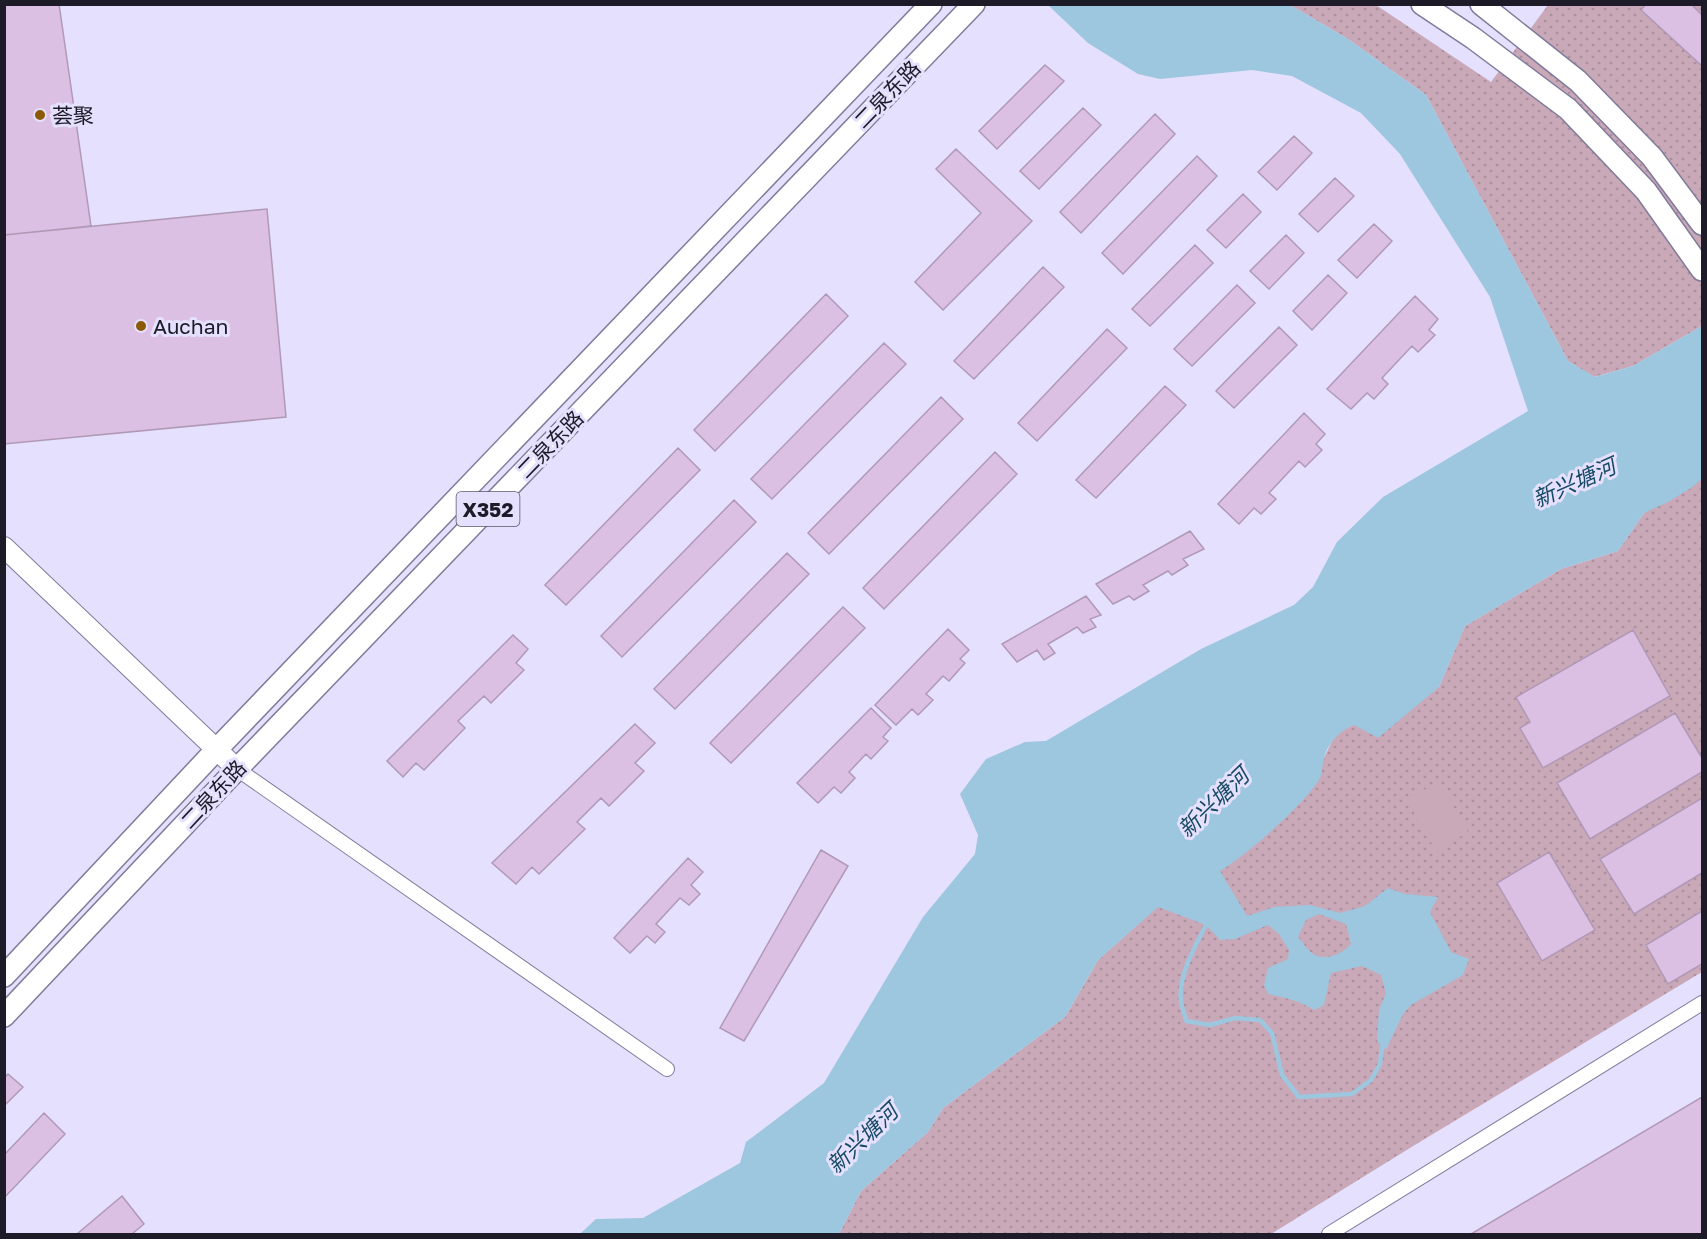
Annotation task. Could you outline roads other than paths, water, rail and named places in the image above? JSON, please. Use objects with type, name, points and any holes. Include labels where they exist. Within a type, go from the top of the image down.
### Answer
[{"type":"main road","name":"二泉东路","points":[[4,976],[217,749],[931,4]]},
{"type":"main road","name":"二泉东路","points":[[4,1016],[237,769],[974,4]]},
{"type":"main road","points":[[1422,4],[1473,38],[1568,109],[1646,191],[1702,270]]},
{"type":"main road","points":[[1481,4],[1578,81],[1652,157],[1702,224]]},
{"type":"street","points":[[4,547],[237,769],[667,1069]]},
{"type":"street","points":[[1329,1234],[1702,1003]]},
{"type":"water","name":"新兴塘河","points":[[1048,5],[1290,5],[1348,39],[1426,95],[1568,361],[1595,377],[1633,366],[1702,326],[1702,479],[1668,502],[1644,513],[1618,551],[1561,569],[1465,626],[1439,687],[1378,738],[1354,725],[1338,735],[1327,750],[1320,778],[1311,791],[1273,829],[1220,871],[1247,916],[1274,907],[1310,905],[1340,913],[1365,906],[1388,888],[1405,894],[1438,897],[1430,912],[1451,952],[1469,959],[1463,975],[1411,1005],[1403,1014],[1386,1050],[1377,1041],[1379,1010],[1386,993],[1381,975],[1362,966],[1331,973],[1324,1005],[1314,1010],[1298,1002],[1268,994],[1264,985],[1268,968],[1288,959],[1289,950],[1279,934],[1268,925],[1235,939],[1220,940],[1206,925],[1158,907],[1098,960],[1065,1017],[943,1108],[928,1132],[861,1191],[839,1234],[580,1234],[596,1219],[643,1218],[740,1163],[746,1142],[824,1083],[923,917],[975,854],[978,835],[960,794],[986,759],[1025,742],[1046,741],[1201,649],[1294,605],[1313,587],[1337,542],[1383,497],[1528,411],[1490,297],[1400,154],[1361,113],[1292,76],[1252,70],[1160,79],[1138,74],[1088,43]],"holes":[[[1319,914],[1346,924],[1351,944],[1340,953],[1330,957],[1315,955],[1298,937],[1306,920]]]},
{"type":"waterway","points":[[1206,925],[1184,972],[1181,1002],[1186,1021],[1210,1025],[1235,1018],[1260,1020],[1272,1033],[1282,1075],[1299,1097],[1352,1094],[1371,1080],[1380,1064],[1382,1046]]},
{"type":"place","name":"荟聚","points":[[40,115]]},
{"type":"place","name":"Auchan","points":[[141,326]]}]
